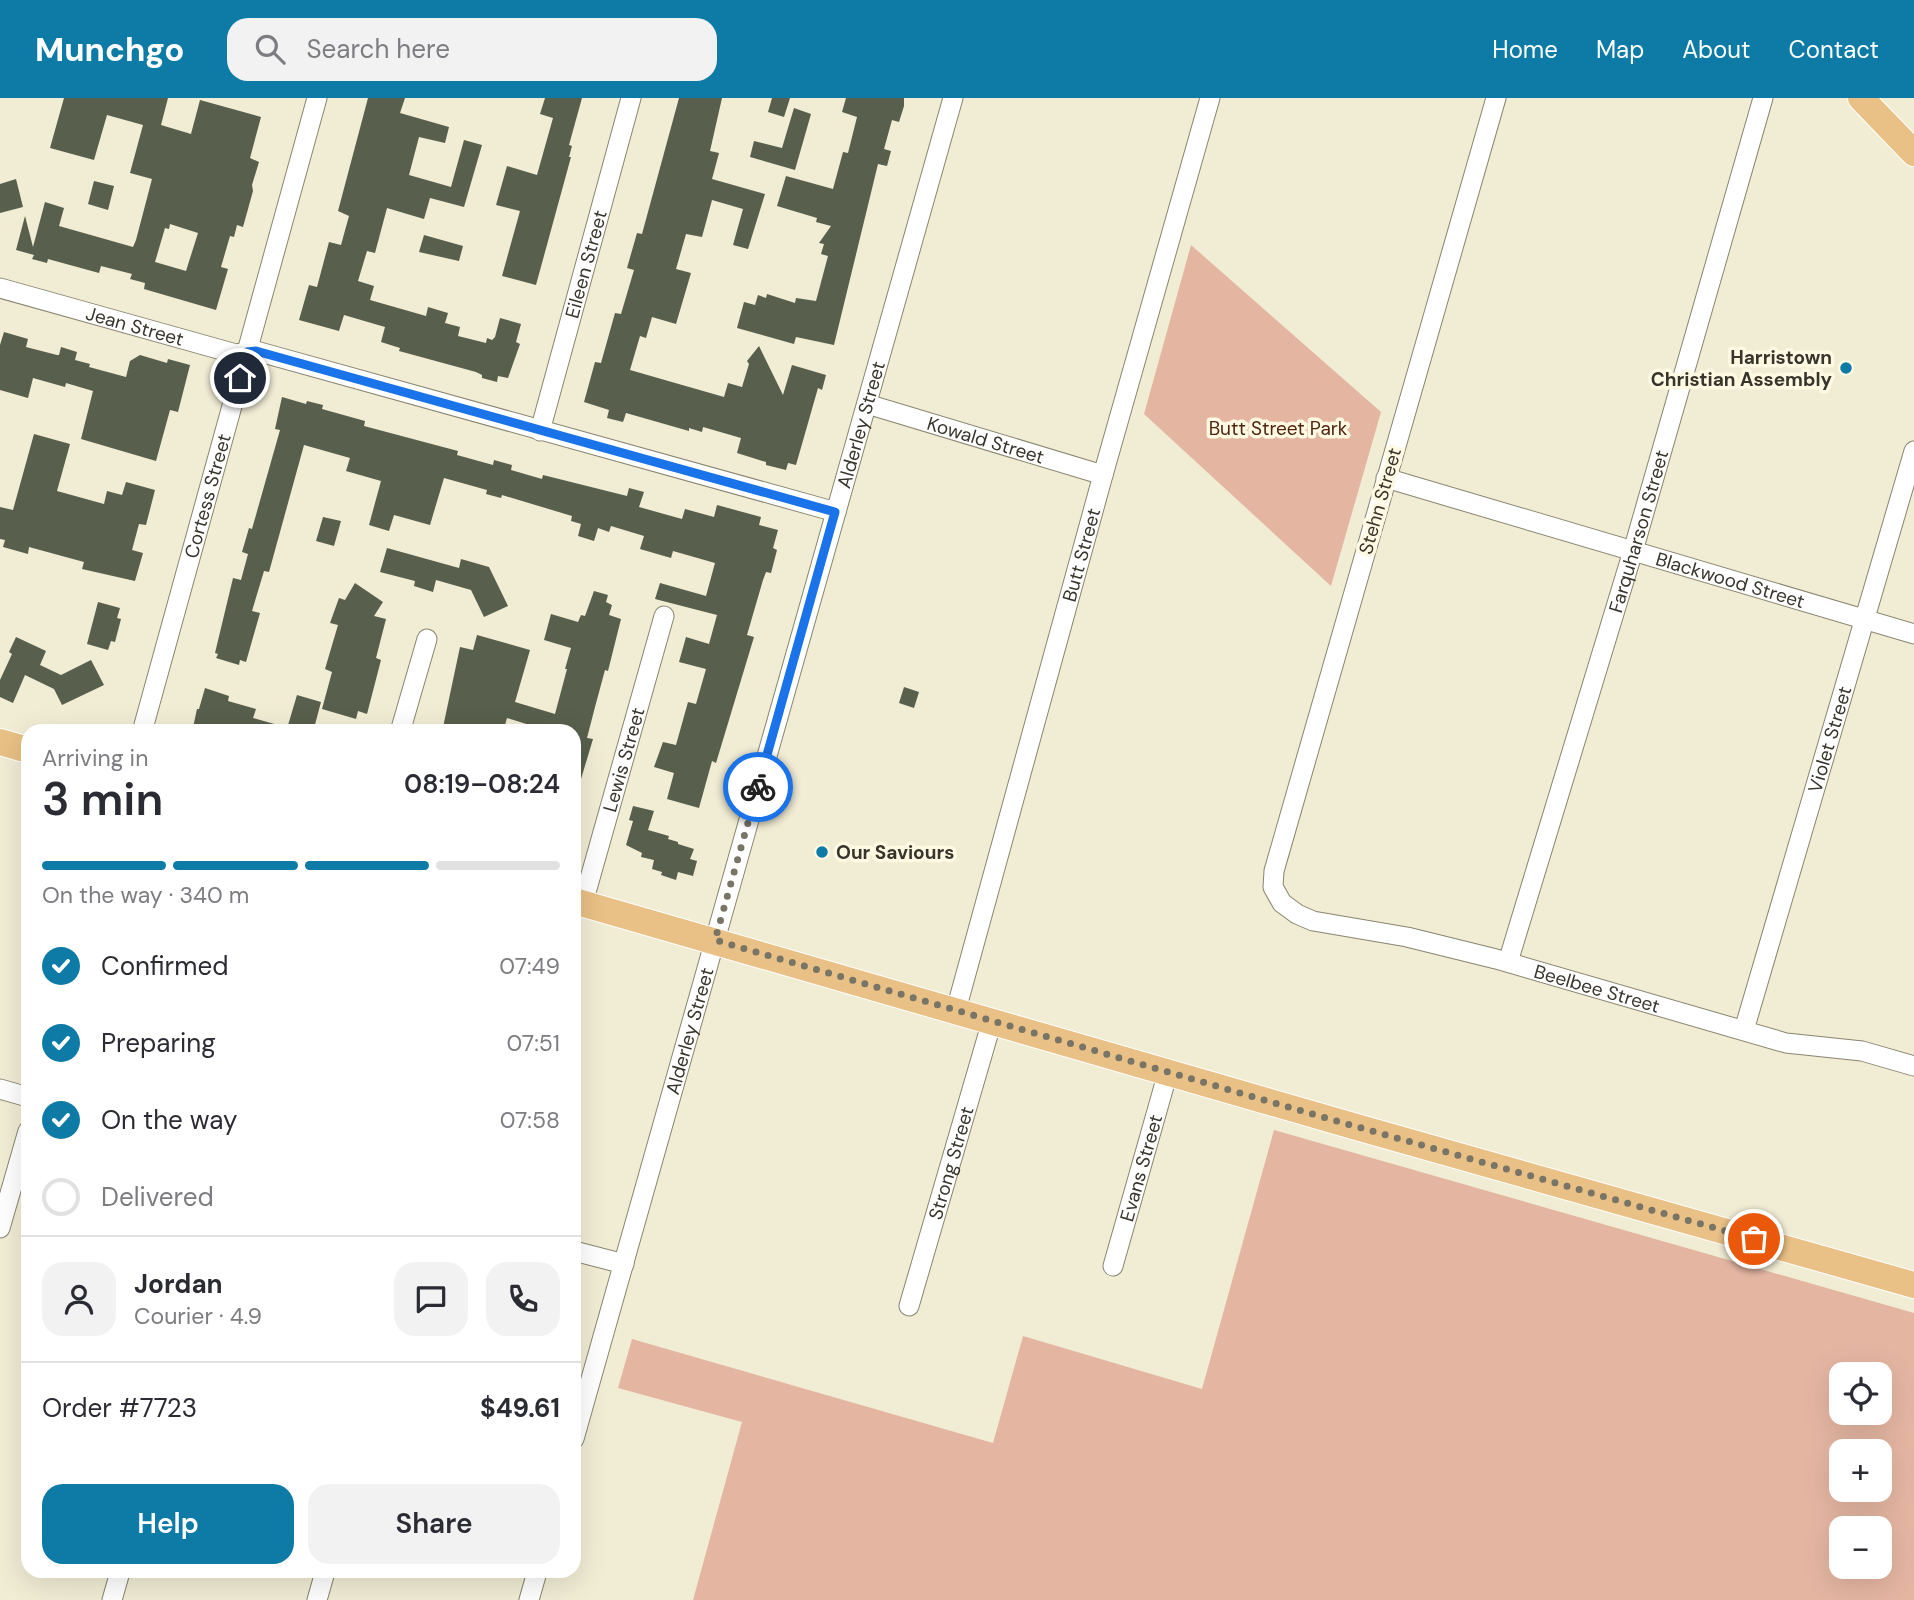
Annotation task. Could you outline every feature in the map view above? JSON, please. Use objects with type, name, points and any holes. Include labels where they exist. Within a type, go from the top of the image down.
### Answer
[{"type":"main road","points":[[1861,98],[1914,153]]},
{"type":"main road","points":[[0,742],[21,748]]},
{"type":"main road","points":[[581,903],[1914,1285]]},
{"type":"street","name":"Cortess Street","points":[[144,724],[317,98]]},
{"type":"street","name":"Eileen Street","points":[[540,431],[631,98]]},
{"type":"street","name":"Alderley Street","points":[[581,1414],[953,98]]},
{"type":"street","name":"Butt Street","points":[[956,1010],[1210,98]]},
{"type":"street","name":"Stehn Street","points":[[1282,903],[1273,887],[1274,871],[1496,98]]},
{"type":"street","name":"Farquharson Street","points":[[1508,962],[1633,551],[1763,98]]},
{"type":"street","name":"Jean Street","points":[[0,288],[236,354],[256,351],[835,512]]},
{"type":"street","name":"Kowald Street","points":[[867,404],[1104,474]]},
{"type":"street","name":"Violet Street","points":[[1744,1030],[1914,451]]},
{"type":"street","name":"Blackwood Street","points":[[1386,478],[1914,634]]},
{"type":"street","name":"Lewis Street","points":[[581,892],[664,616]]},
{"type":"street","points":[[402,724],[427,639]]},
{"type":"street","name":"Beelbee Street","points":[[1282,903],[1312,921],[1407,936],[1508,962],[1786,1043],[1862,1051],[1914,1066]]},
{"type":"street","name":"Strong Street","points":[[909,1306],[992,1021]]},
{"type":"street","name":"Evans Street","points":[[1113,1266],[1168,1072]]},
{"type":"street","points":[[0,1089],[21,1095]]},
{"type":"street","points":[[0,1228],[21,1155]]},
{"type":"street","points":[[581,1253],[624,1264]]},
{"type":"street","points":[[112,1600],[118,1578]]},
{"type":"street","points":[[317,1600],[323,1578]]},
{"type":"street","points":[[528,1600],[535,1578]]},
{"type":"green space","name":"Butt Street Park","points":[[1191,245],[1381,412],[1331,586],[1144,414]]},
{"type":"green space","points":[[1274,1130],[1914,1313],[1914,1600],[693,1600],[742,1422],[618,1388],[632,1339],[993,1443],[1023,1336],[1202,1389]]},
{"type":"building","points":[[64,98],[168,98],[161,125],[191,134],[200,100],[261,117],[250,158],[259,162],[252,185],[253,191],[243,227],[237,225],[234,237],[230,236],[221,267],[228,269],[216,310],[144,289],[145,283],[130,279],[132,274],[101,266],[99,273],[48,259],[47,263],[32,259],[34,255],[16,250],[25,216],[33,247],[45,202],[64,208],[59,226],[133,247],[136,240],[152,179],[130,173],[143,125],[107,115],[94,160],[50,148]],"holes":[[[170,224],[198,233],[186,271],[155,262],[165,228],[169,229]]]},
{"type":"building","points":[[368,98],[405,98],[400,113],[449,127],[445,143],[419,137],[409,175],[451,187],[464,140],[482,145],[464,207],[430,198],[424,219],[387,208],[375,253],[367,251],[358,281],[374,286],[370,300],[426,316],[428,307],[448,313],[445,323],[460,327],[458,336],[486,343],[487,338],[492,340],[495,337],[500,318],[521,324],[516,342],[520,344],[508,378],[498,376],[497,382],[482,378],[482,375],[476,372],[399,351],[400,348],[381,342],[385,327],[344,315],[339,331],[299,320],[309,285],[317,287],[329,242],[341,245],[349,216],[338,211]]},
{"type":"building","points":[[545,98],[582,98],[569,145],[572,146],[571,157],[536,285],[502,276],[520,211],[496,205],[507,166],[537,175],[553,118],[540,114]]},
{"type":"building","points":[[679,98],[722,98],[710,151],[719,153],[712,179],[765,194],[748,249],[733,245],[743,209],[712,200],[702,237],[686,234],[676,269],[691,273],[676,324],[652,317],[646,338],[640,336],[630,370],[724,397],[728,383],[742,387],[749,364],[747,361],[759,346],[783,395],[792,365],[826,375],[822,390],[818,388],[796,465],[788,463],[786,470],[737,453],[741,438],[703,427],[702,432],[689,428],[689,431],[626,413],[623,422],[607,418],[609,410],[584,402],[595,362],[601,363],[615,313],[621,314],[634,270],[627,268],[637,233],[642,234]]},
{"type":"building","points":[[772,98],[790,98],[784,117],[768,112]]},
{"type":"building","points":[[846,98],[904,98],[904,106],[899,122],[892,120],[884,149],[891,151],[887,166],[878,164],[834,345],[796,337],[794,344],[737,328],[744,302],[755,305],[758,295],[766,298],[767,294],[795,303],[796,298],[816,301],[828,256],[821,254],[824,244],[819,243],[831,226],[816,222],[817,218],[777,206],[786,176],[833,189],[843,152],[848,153],[857,117],[842,112]]},
{"type":"building","points":[[794,108],[811,114],[795,170],[750,157],[754,141],[782,148]]},
{"type":"building","points":[[16,179],[23,207],[0,213],[0,184]]},
{"type":"building","points":[[94,181],[114,186],[108,210],[88,204]]},
{"type":"building","points":[[424,235],[463,246],[459,261],[419,252]]},
{"type":"building","points":[[4,332],[28,339],[26,347],[57,355],[61,347],[77,352],[75,360],[90,364],[89,367],[126,377],[130,361],[140,355],[167,363],[168,359],[190,365],[178,412],[170,410],[156,461],[81,439],[93,391],[66,383],[65,387],[33,378],[28,398],[0,390],[0,345]]},
{"type":"building","points":[[282,397],[306,404],[307,401],[323,405],[322,409],[365,421],[364,426],[458,451],[457,455],[493,465],[494,460],[512,465],[511,470],[542,479],[543,475],[627,496],[629,488],[644,492],[639,507],[682,519],[685,509],[714,517],[717,505],[761,517],[759,525],[778,530],[773,548],[777,550],[771,573],[766,572],[747,635],[754,637],[716,763],[712,761],[699,808],[667,799],[674,773],[654,767],[663,742],[676,745],[688,702],[696,704],[706,669],[679,662],[686,637],[709,644],[717,615],[655,599],[660,583],[706,596],[715,563],[673,551],[671,558],[640,549],[644,536],[611,526],[609,532],[598,528],[594,541],[578,536],[581,524],[571,521],[572,516],[502,495],[501,498],[486,494],[487,490],[444,478],[430,525],[394,515],[389,531],[369,525],[381,481],[346,471],[350,458],[304,445],[269,572],[264,571],[252,611],[260,613],[246,662],[240,660],[239,665],[216,658],[233,578],[241,580],[248,554],[242,552],[249,528],[252,529],[280,430],[275,429]]},
{"type":"building","points":[[34,434],[70,444],[57,491],[104,504],[107,491],[122,495],[126,482],[155,490],[146,525],[139,524],[132,550],[143,553],[135,581],[82,569],[84,562],[29,547],[28,554],[3,547],[5,540],[0,539],[0,507],[13,510]]},
{"type":"building","points":[[323,517],[341,521],[334,546],[316,541]]},
{"type":"building","points":[[387,548],[459,568],[461,559],[489,567],[508,606],[484,617],[471,590],[436,580],[433,592],[414,586],[415,581],[380,572]]},
{"type":"building","points":[[355,583],[383,602],[374,616],[386,619],[376,658],[381,660],[367,714],[358,711],[356,719],[322,709],[332,672],[325,669],[338,625],[330,623],[339,598],[345,600]]},
{"type":"building","points":[[594,591],[608,595],[606,602],[612,605],[609,615],[621,619],[587,738],[593,739],[581,779],[581,724],[526,724],[507,718],[505,724],[444,724],[460,647],[473,650],[477,635],[530,650],[515,702],[555,714],[571,648],[544,640],[551,614],[578,622],[581,615],[585,616]]},
{"type":"building","points":[[98,602],[120,608],[117,618],[121,619],[115,642],[111,641],[108,650],[87,644]]},
{"type":"building","points":[[16,637],[46,651],[40,665],[61,675],[91,660],[104,685],[62,705],[54,689],[25,675],[13,703],[0,697],[0,680],[12,654],[9,652]]},
{"type":"building","points":[[904,687],[919,692],[914,708],[899,703]]},
{"type":"building","points":[[205,688],[229,696],[228,701],[256,709],[253,718],[274,724],[194,724]]},
{"type":"building","points":[[297,695],[321,702],[315,724],[288,724]]},
{"type":"building","points":[[633,806],[654,811],[648,830],[669,836],[668,839],[694,849],[690,859],[697,861],[693,876],[678,872],[676,880],[661,875],[662,872],[652,869],[654,860],[641,857],[642,853],[626,845],[633,821],[629,820]]},
{"type":"way so far","points":[[758,787],[715,940],[1754,1239]]},
{"type":"place","name":"Harristown Christian Assembly","points":[[1846,368]]},
{"type":"place","name":"Our Saviours","points":[[822,852]]},
{"type":"route","points":[[240,378],[247,352],[256,351],[835,512],[758,787]]}]
